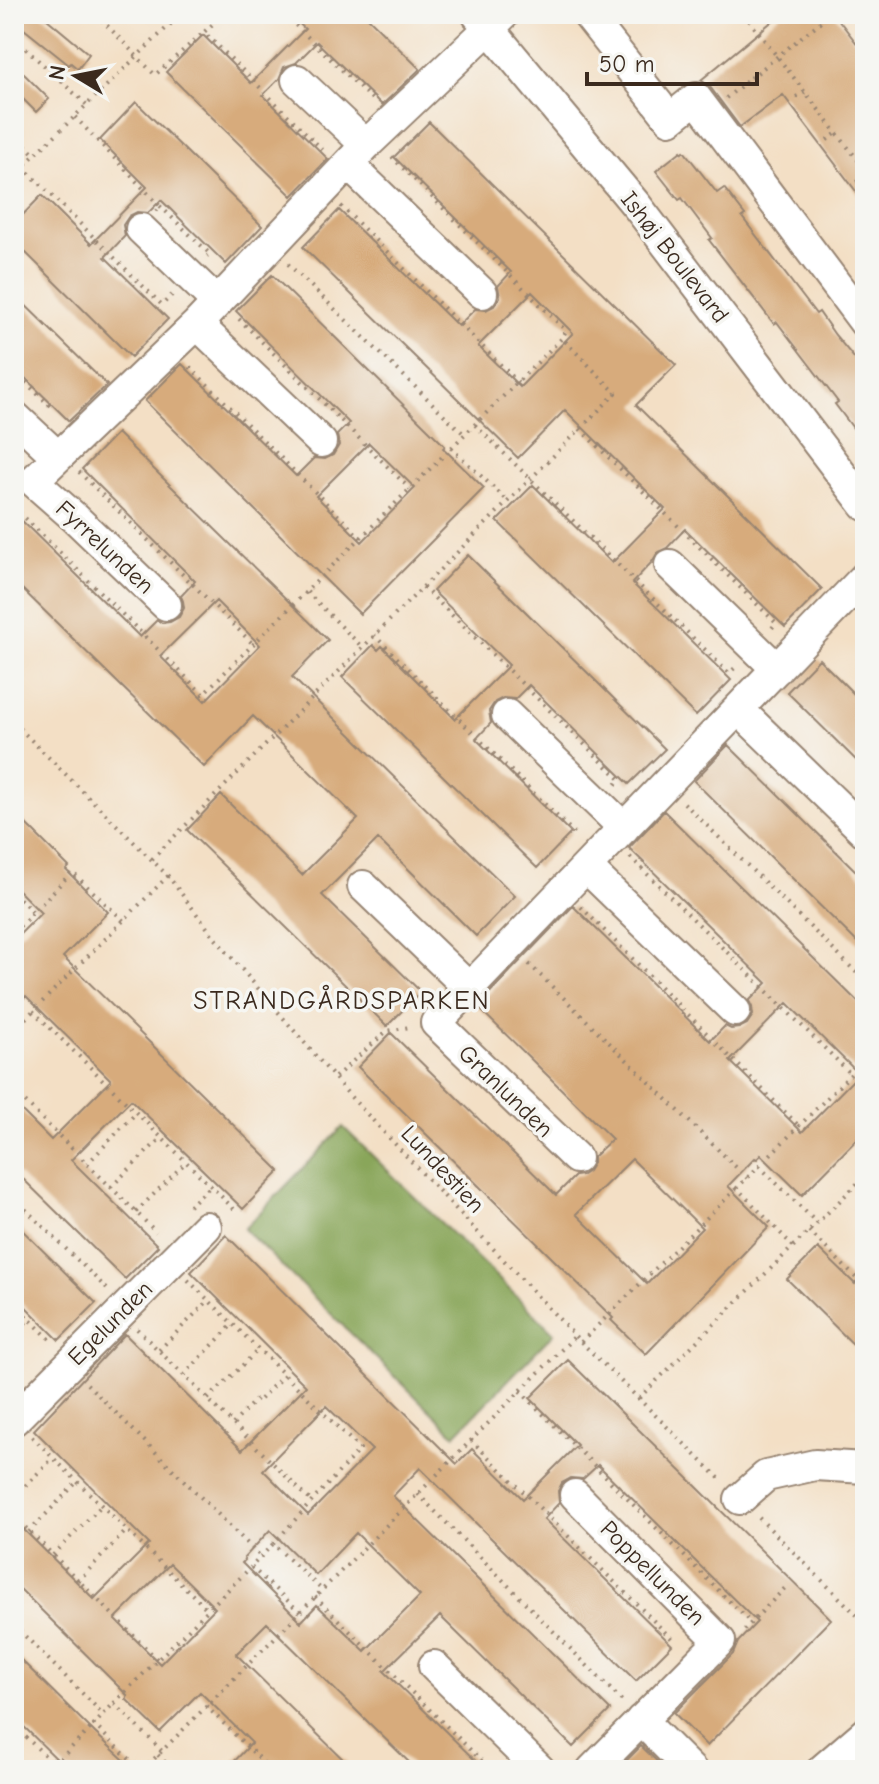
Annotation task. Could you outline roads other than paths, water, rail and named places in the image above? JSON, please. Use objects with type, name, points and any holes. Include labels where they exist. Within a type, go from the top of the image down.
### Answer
[{"type":"street","points":[[587,14],[670,119],[696,98],[865,323]]},
{"type":"street","name":"Fyrrelunden","points":[[166,605],[33,481],[68,464],[363,148],[490,19]]},
{"type":"street","name":"Ishøj Boulevard","points":[[490,19],[865,505]]},
{"type":"street","points":[[297,80],[363,148],[482,293]]},
{"type":"street","points":[[141,229],[219,301]]},
{"type":"street","points":[[197,324],[321,442]]},
{"type":"street","points":[[14,416],[68,464]]},
{"type":"street","points":[[670,565],[777,669]]},
{"type":"street","points":[[363,886],[469,988],[586,867],[624,840],[665,785],[865,577]]},
{"type":"street","points":[[738,709],[865,832]]},
{"type":"street","points":[[507,715],[600,806],[624,840]]},
{"type":"street","points":[[586,867],[735,1011]]},
{"type":"street","name":"Granlunden","points":[[469,988],[436,1023],[576,1158]]},
{"type":"street","name":"Egelunden","points":[[22,1427],[61,1354],[131,1318],[197,1217]]},
{"type":"street","points":[[740,1499],[766,1476],[815,1465],[865,1468]]},
{"type":"street","name":"Poppellunden","points":[[575,1495],[720,1641],[592,1770]]},
{"type":"street","points":[[434,1666],[540,1770]]},
{"type":"street","points":[[641,1720],[691,1770]]},
{"type":"street","points":[[822,1770],[865,1733]]},
{"type":"district","name":"STRANDGÅRDSPARKEN","points":[[342,1000]]}]
